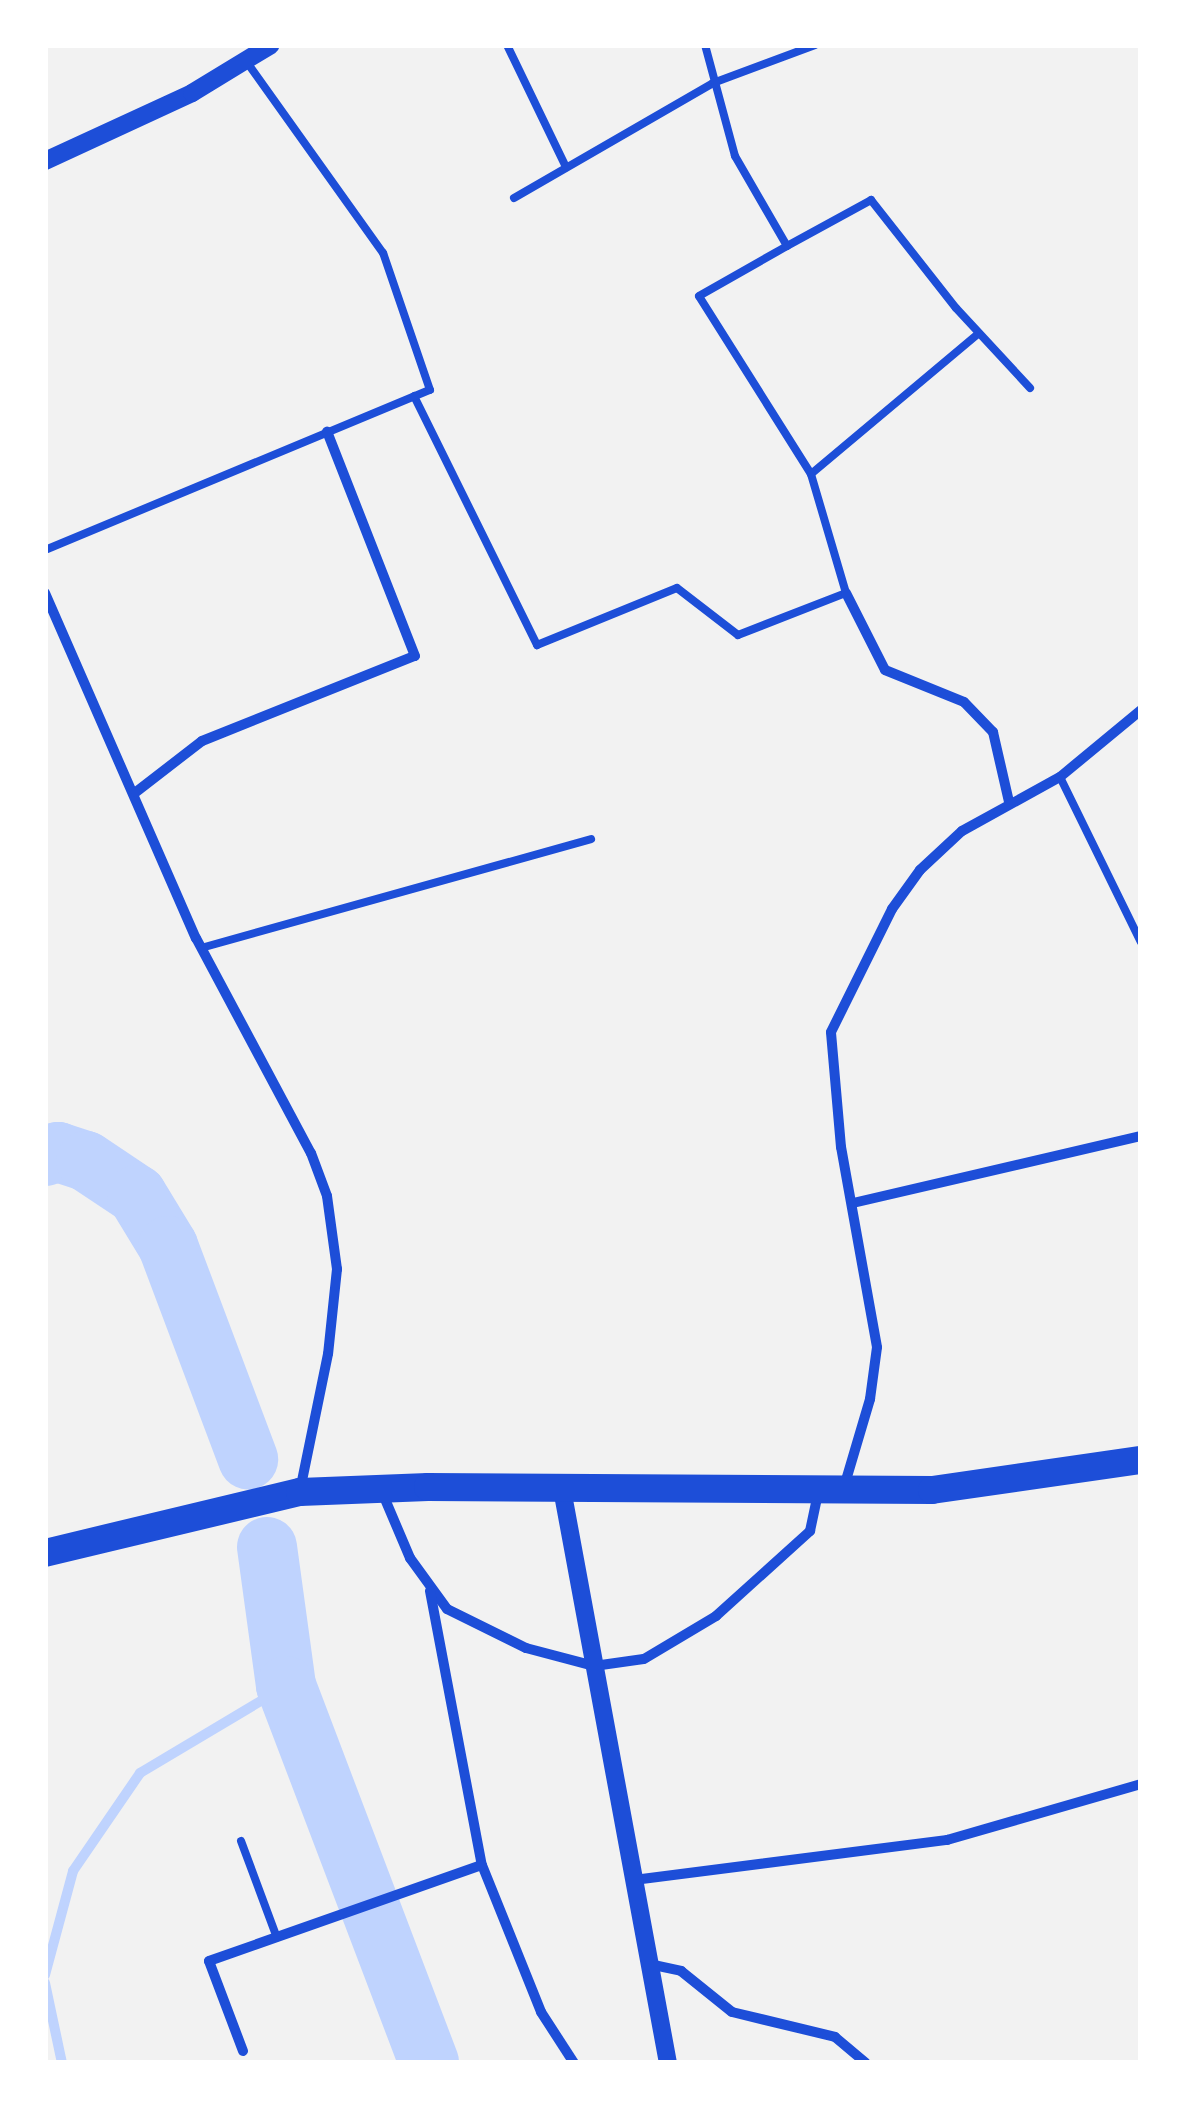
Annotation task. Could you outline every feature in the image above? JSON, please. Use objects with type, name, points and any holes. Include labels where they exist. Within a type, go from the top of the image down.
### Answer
[{"type":"highway","points":[[45,1553],[300,1492],[381,1488],[830,1492],[986,1486],[1141,1460]]},
{"type":"street","points":[[45,161],[138,121],[270,45]]},
{"type":"street","points":[[136,792],[202,741],[415,656],[327,432]]},
{"type":"street","points":[[45,593],[136,792],[201,948],[311,1153],[337,1233],[328,1354],[300,1492]]},
{"type":"street","points":[[846,593],[885,670],[964,702],[993,732],[1008,802]]},
{"type":"street","points":[[430,1591],[472,1624],[562,1661],[594,1666],[644,1658],[716,1616],[810,1531],[870,1399],[876,1347],[831,1032],[892,910],[920,870],[962,831],[1008,802],[1060,777],[1141,710]]},
{"type":"street","points":[[853,1203],[1141,1136]]},
{"type":"street","points":[[381,1488],[430,1591],[482,1865],[541,2012],[574,2063]]},
{"type":"street","points":[[562,1489],[668,2063]]},
{"type":"street","points":[[633,1880],[947,1840],[1141,1784]]},
{"type":"street","points":[[242,2051],[209,1961],[482,1865]]},
{"type":"street","points":[[649,1964],[680,1972],[732,2012],[835,2037],[866,2063]]},
{"type":"lane","points":[[507,45],[566,167]]},
{"type":"lane","points":[[705,45],[735,156],[786,246]]},
{"type":"lane","points":[[514,198],[713,83],[815,45]]},
{"type":"lane","points":[[45,550],[430,390],[383,253],[246,61]]},
{"type":"lane","points":[[414,396],[537,644],[677,588],[738,634],[846,593],[811,474],[699,296],[872,200],[979,333],[1030,388]]},
{"type":"lane","points":[[811,474],[979,333]]},
{"type":"lane","points":[[1060,777],[1141,942]]},
{"type":"lane","points":[[201,948],[592,838]]},
{"type":"lane","points":[[241,1842],[278,1938]]},
{"type":"waterway","points":[[45,1156],[58,1152],[86,1161],[137,1195],[168,1246],[248,1459]]},
{"type":"waterway","points":[[267,1547],[286,1686],[429,2063]]},
{"type":"waterway","points":[[45,1975],[73,1871],[140,1773],[286,1686]]},
{"type":"waterway","points":[[45,1983],[62,2063]]}]
